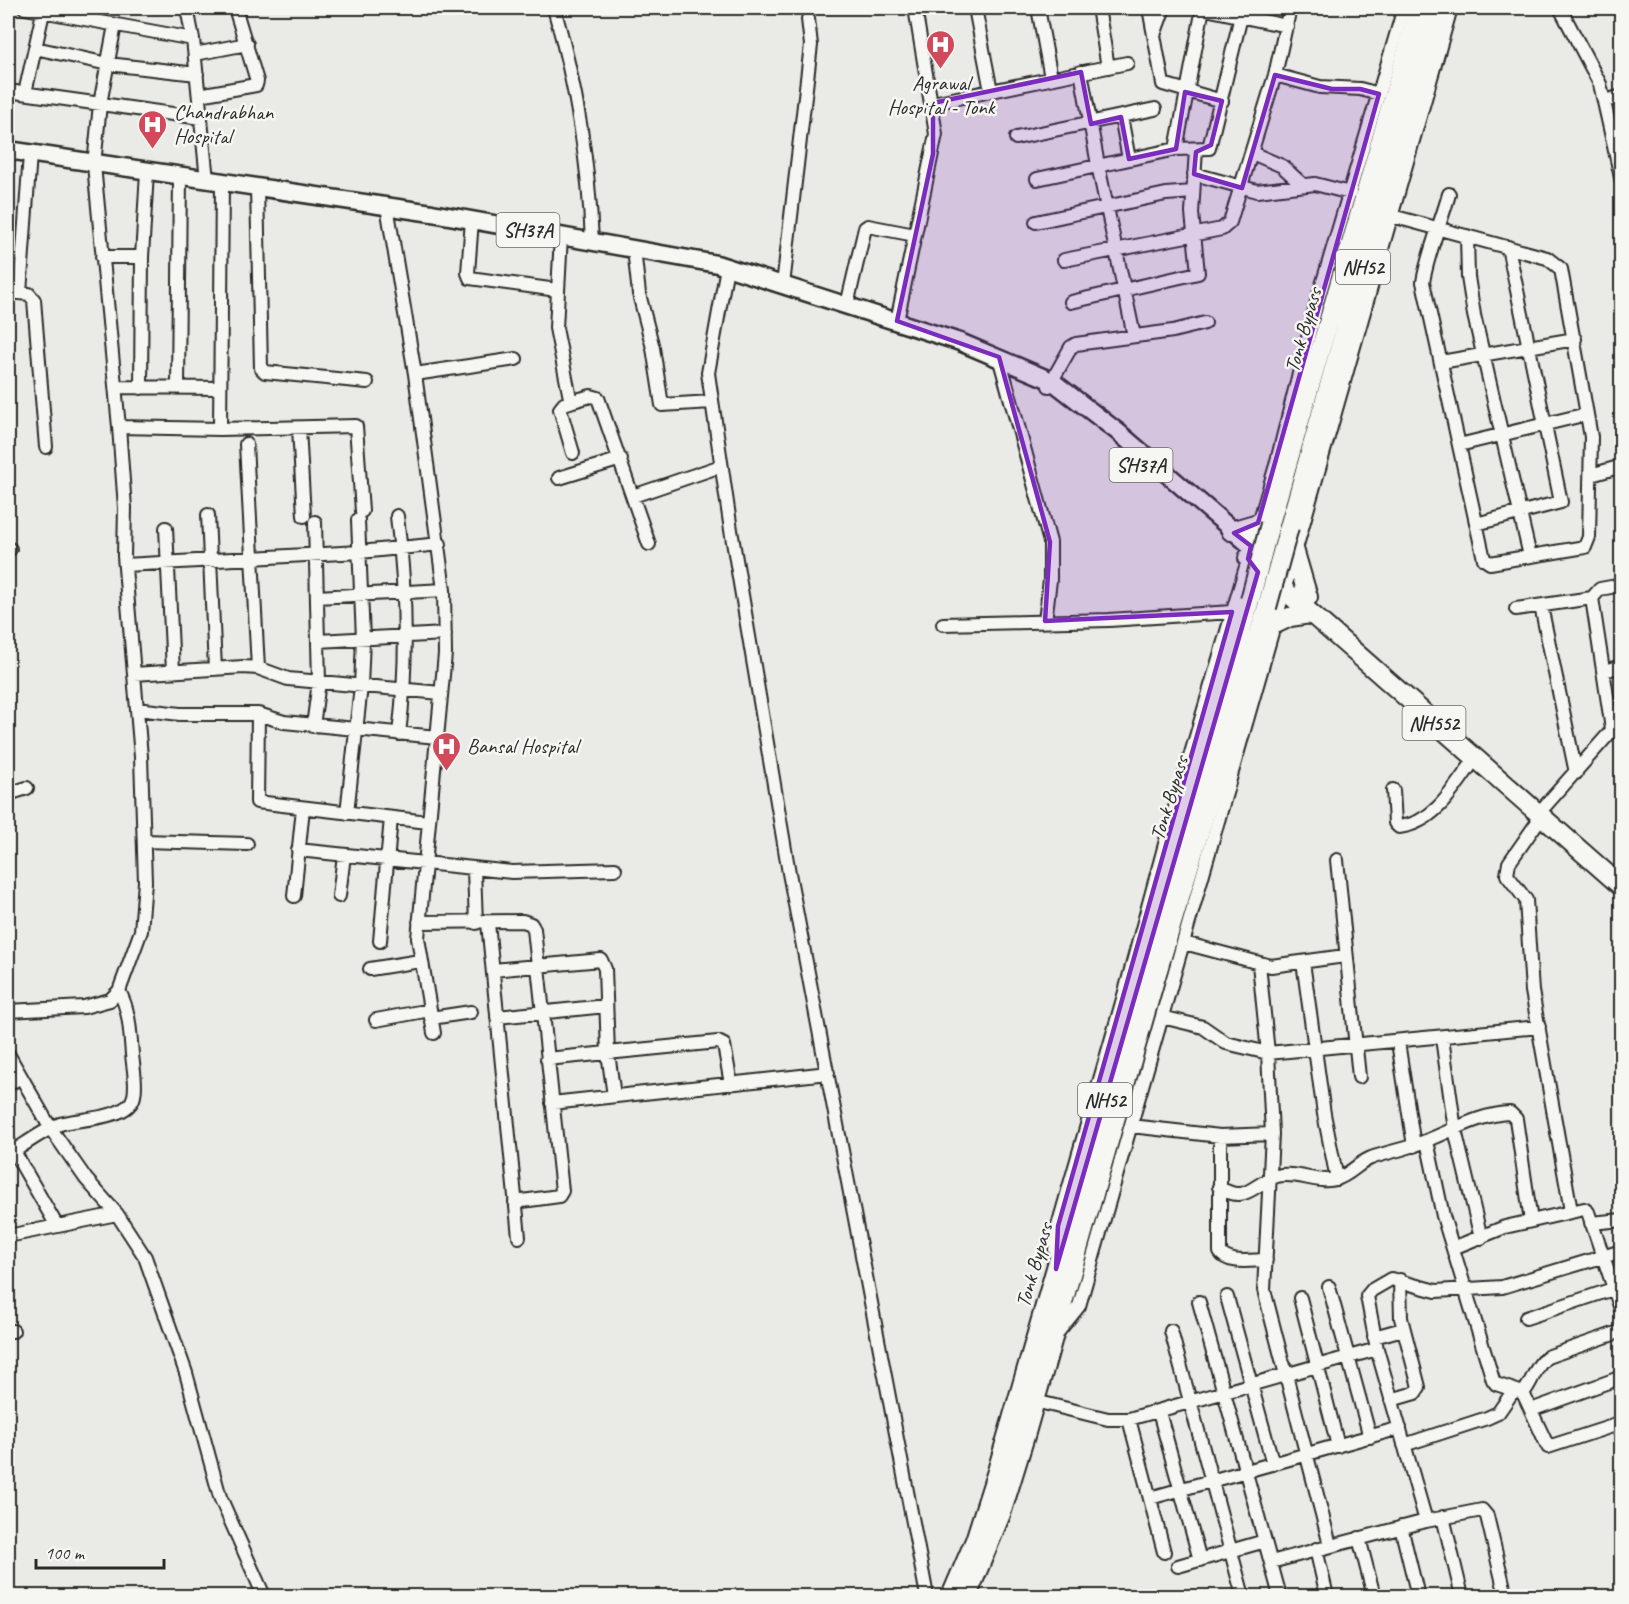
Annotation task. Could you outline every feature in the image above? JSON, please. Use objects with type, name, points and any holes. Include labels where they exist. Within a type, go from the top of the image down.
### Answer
[{"type":"highway","name":"Tonk Bypass","points":[[951,1596],[975,1540],[994,1483],[1056,1269],[1258,603],[1264,523],[1419,8]]},
{"type":"highway","name":"NH52","points":[[967,1596],[1001,1514],[1035,1401],[1151,995],[1258,603],[1289,527],[1436,8]]},
{"type":"highway","points":[[1232,531],[1264,523]]},
{"type":"highway","points":[[1273,625],[1309,605],[1294,549]]},
{"type":"highway","name":"NH552","points":[[1250,552],[1543,811],[1622,887]]},
{"type":"highway","name":"NH552","points":[[1309,605],[1475,759],[1622,872]]},
{"type":"main road","name":"SH37A","points":[[8,150],[94,165],[387,206],[634,249],[727,267],[897,321],[999,357],[1050,384],[1118,432],[1232,531],[1250,552]]},
{"type":"main road","name":"SH37A","points":[[1050,384],[1250,552]]},
{"type":"street","points":[[25,8],[83,13],[115,25],[194,39]]},
{"type":"street","points":[[191,8],[201,118],[214,181],[220,429]]},
{"type":"street","points":[[199,95],[255,85],[257,81],[235,8]]},
{"type":"street","points":[[554,8],[571,67],[585,140],[592,242]]},
{"type":"street","points":[[897,321],[936,134],[933,103],[915,8]]},
{"type":"street","points":[[975,8],[991,91]]},
{"type":"street","points":[[1038,8],[1051,78]]},
{"type":"street","points":[[1098,8],[1108,67]]},
{"type":"street","points":[[1149,8],[1161,80],[1167,87],[1222,101]]},
{"type":"street","points":[[1154,35],[1164,8]]},
{"type":"street","points":[[1176,149],[1202,8],[1242,11],[1287,26]]},
{"type":"street","points":[[1064,260],[1192,233],[1222,229],[1230,222],[1275,75],[1290,8]]},
{"type":"street","points":[[1056,1269],[1058,1226],[1232,612],[1250,552],[1264,523],[1350,193],[1404,8]]},
{"type":"street","points":[[1053,1338],[1079,1306],[1184,943],[1294,549],[1451,8]]},
{"type":"street","points":[[1560,8],[1591,65],[1605,101],[1618,145],[1622,182]]},
{"type":"street","points":[[25,93],[44,10]]},
{"type":"street","points":[[1037,179],[1176,149],[1209,148],[1242,11]]},
{"type":"street","points":[[783,285],[811,45],[808,19]]},
{"type":"street","points":[[8,1011],[92,1006],[110,1000],[119,991],[141,931],[144,841],[135,674],[125,565],[125,508],[116,387],[94,165],[100,104],[115,25]]},
{"type":"street","points":[[195,54],[247,44]]},
{"type":"street","points":[[35,48],[108,64],[197,74]]},
{"type":"street","points":[[933,103],[1127,63]]},
{"type":"street","points":[[1082,72],[1098,165],[1134,336]]},
{"type":"street","points":[[1275,75],[1320,87],[1360,89],[1379,94]]},
{"type":"street","points":[[8,91],[201,118]]},
{"type":"street","points":[[1605,101],[1622,96]]},
{"type":"street","points":[[1016,138],[1155,109]]},
{"type":"street","points":[[1121,117],[1130,159]]},
{"type":"street","points":[[1071,302],[1198,273],[1192,233],[1196,149]]},
{"type":"street","points":[[30,153],[14,293],[29,294],[34,300],[46,447]]},
{"type":"street","points":[[1252,153],[1282,166],[1303,185]]},
{"type":"street","points":[[141,388],[142,257],[147,172]]},
{"type":"street","points":[[1194,174],[1242,188],[1270,191],[1315,184],[1350,193]]},
{"type":"street","points":[[178,388],[180,176]]},
{"type":"street","points":[[257,187],[261,368],[265,372],[368,382]]},
{"type":"street","points":[[1036,222],[1166,194],[1193,192]]},
{"type":"street","points":[[1392,216],[1439,227],[1547,258],[1561,269],[1591,437],[1588,543],[1579,548],[1487,562],[1476,524],[1423,282],[1439,227],[1449,194]]},
{"type":"street","points":[[387,206],[415,374],[440,544],[444,590],[445,634],[441,693],[419,922],[420,961],[434,1033]]},
{"type":"street","points":[[472,220],[468,273],[470,278],[557,290]]},
{"type":"street","points":[[847,305],[865,228],[868,226],[915,235]]},
{"type":"street","points":[[561,236],[557,290],[557,338],[573,401]]},
{"type":"street","points":[[1467,236],[1470,293],[1482,354],[1530,556]]},
{"type":"street","points":[[1476,524],[1561,502],[1508,247]]},
{"type":"street","points":[[634,249],[638,287],[653,348],[662,405],[712,402]]},
{"type":"street","points":[[102,257],[142,257]]},
{"type":"street","points":[[727,267],[708,374],[712,402],[789,873],[927,1596]]},
{"type":"street","points":[[1050,384],[1071,347],[1076,344],[1173,331],[1205,323]]},
{"type":"street","points":[[1441,362],[1575,339]]},
{"type":"street","points":[[999,357],[1050,542],[1050,580],[1045,621]]},
{"type":"street","points":[[415,374],[516,359]]},
{"type":"street","points":[[116,387],[219,388]]},
{"type":"street","points":[[573,453],[560,409],[573,401],[591,396],[598,398],[649,544]]},
{"type":"street","points":[[1459,445],[1587,414]]},
{"type":"street","points":[[119,427],[220,429],[356,426],[363,639],[357,730],[347,813]]},
{"type":"street","points":[[299,428],[309,519],[316,554],[319,682],[313,726]]},
{"type":"street","points":[[246,444],[258,668]]},
{"type":"street","points":[[559,478],[621,459]]},
{"type":"street","points":[[633,496],[722,466]]},
{"type":"street","points":[[1591,475],[1622,466]]},
{"type":"street","points":[[208,515],[214,669]]},
{"type":"street","points":[[397,516],[401,548],[405,636],[405,690],[399,734]]},
{"type":"street","points":[[166,528],[173,671]]},
{"type":"street","points":[[125,565],[360,552],[440,544]]},
{"type":"street","points":[[1516,609],[1592,598],[1600,589],[1622,585]]},
{"type":"street","points":[[317,597],[444,590]]},
{"type":"street","points":[[1592,598],[1612,729]]},
{"type":"street","points":[[1541,606],[1576,773]]},
{"type":"street","points":[[943,624],[1109,620],[1232,612]]},
{"type":"street","points":[[318,641],[445,634]]},
{"type":"street","points":[[1604,671],[1622,666]]},
{"type":"street","points":[[135,674],[258,668],[282,677],[441,693]]},
{"type":"street","points":[[137,709],[180,714],[258,714],[284,722],[313,726],[437,737]]},
{"type":"street","points":[[258,714],[257,802],[428,822]]},
{"type":"street","points":[[1571,1211],[1532,991],[1526,900],[1507,875],[1507,870],[1543,811],[1622,720]]},
{"type":"street","points":[[1393,790],[1395,823],[1399,827],[1404,826],[1430,815],[1440,806],[1475,759]]},
{"type":"street","points":[[8,794],[27,788]]},
{"type":"street","points":[[294,897],[303,808]]},
{"type":"street","points":[[380,940],[391,818]]},
{"type":"street","points":[[144,841],[246,844]]},
{"type":"street","points":[[298,850],[474,870],[512,872],[615,869]]},
{"type":"street","points":[[339,896],[344,855]]},
{"type":"street","points":[[1336,860],[1359,1077]]},
{"type":"street","points":[[474,870],[482,923],[493,970],[519,1237]]},
{"type":"street","points":[[419,922],[523,921],[531,924],[544,1012],[562,1194],[515,1202]]},
{"type":"street","points":[[1184,943],[1259,964],[1282,966],[1345,956]]},
{"type":"street","points":[[493,970],[601,960],[605,969],[608,1053],[614,1096]]},
{"type":"street","points":[[370,969],[420,961]]},
{"type":"street","points":[[1303,962],[1324,1113],[1337,1179]]},
{"type":"street","points":[[1259,964],[1268,1053],[1272,1134],[1266,1304],[1330,1545]]},
{"type":"street","points":[[57,1226],[10,1149],[51,1129],[122,1111],[134,1097],[128,1015],[119,991]]},
{"type":"street","points":[[498,1017],[606,1006]]},
{"type":"street","points":[[376,1020],[471,1012]]},
{"type":"street","points":[[1162,1017],[1203,1027],[1226,1043],[1268,1053],[1355,1047],[1539,1027]]},
{"type":"street","points":[[1442,1038],[1455,1130],[1481,1238]]},
{"type":"street","points":[[1398,1042],[1414,1146]]},
{"type":"street","points":[[547,1059],[721,1043],[731,1084]]},
{"type":"street","points":[[8,1054],[51,1129],[86,1179],[117,1214],[145,1257],[186,1373],[220,1497],[264,1596]]},
{"type":"street","points":[[552,1103],[828,1073]]},
{"type":"street","points":[[8,1085],[20,1077]]},
{"type":"street","points":[[1219,1187],[1238,1195],[1248,1193],[1280,1175],[1337,1179],[1371,1158],[1414,1146],[1478,1119],[1503,1113],[1514,1115],[1531,1221]]},
{"type":"street","points":[[1131,1126],[1220,1136],[1272,1134]]},
{"type":"street","points":[[1220,1136],[1219,1187],[1222,1256],[1232,1260],[1266,1260]]},
{"type":"street","points":[[1427,1141],[1453,1248],[1493,1380],[1519,1392],[1531,1410],[1544,1443],[1548,1447],[1622,1423]]},
{"type":"street","points":[[1453,1248],[1505,1227],[1584,1209],[1617,1288],[1622,1312]]},
{"type":"street","points":[[9,1233],[117,1214]]},
{"type":"street","points":[[1591,1223],[1622,1220]]},
{"type":"street","points":[[1426,1521],[1376,1343],[1367,1296],[1383,1282],[1400,1280],[1426,1290],[1502,1287],[1602,1255],[1622,1251]]},
{"type":"street","points":[[1391,1400],[1415,1393],[1419,1387],[1400,1313],[1400,1280]]},
{"type":"street","points":[[1329,1287],[1370,1437]]},
{"type":"street","points":[[1526,1318],[1617,1288]]},
{"type":"street","points":[[1227,1297],[1273,1464]]},
{"type":"street","points":[[1300,1298],[1338,1446]]},
{"type":"street","points":[[1199,1302],[1280,1596]]},
{"type":"street","points":[[1035,1401],[1108,1419],[1129,1419],[1348,1358],[1403,1329]]},
{"type":"street","points":[[1171,1331],[1243,1596]]},
{"type":"street","points":[[1404,1445],[1498,1413],[1519,1392],[1530,1386],[1541,1361],[1547,1357],[1622,1331]]},
{"type":"street","points":[[1531,1410],[1622,1377]]},
{"type":"street","points":[[1159,1412],[1200,1560]]},
{"type":"street","points":[[1129,1419],[1164,1552]]},
{"type":"street","points":[[1150,1498],[1400,1428]]},
{"type":"street","points":[[1271,1562],[1401,1527],[1478,1510],[1485,1512],[1506,1596]]},
{"type":"street","points":[[1443,1517],[1462,1596]]},
{"type":"street","points":[[1401,1527],[1418,1596]]},
{"type":"street","points":[[1359,1538],[1374,1596]]},
{"type":"street","points":[[1178,1566],[1265,1541]]},
{"type":"street","points":[[1316,1549],[1327,1596]]},
{"type":"highlighted area","points":[[1081,72],[1091,124],[1121,117],[1129,159],[1176,149],[1185,92],[1222,101],[1211,145],[1196,152],[1194,174],[1242,188],[1275,75],[1332,89],[1360,89],[1379,94],[1258,523],[1234,533],[1251,546],[1248,559],[1258,572],[1056,1269],[1058,1226],[1232,612],[1045,621],[1050,542],[999,357],[897,321],[933,154],[933,103]]},
{"type":"place","name":"Agrawal Hospital - Tonk","points":[[941,70]]},
{"type":"place","name":"Chandrabhan Hospital","points":[[153,150]]},
{"type":"place","name":"Bansal Hospital","points":[[446,772]]}]
